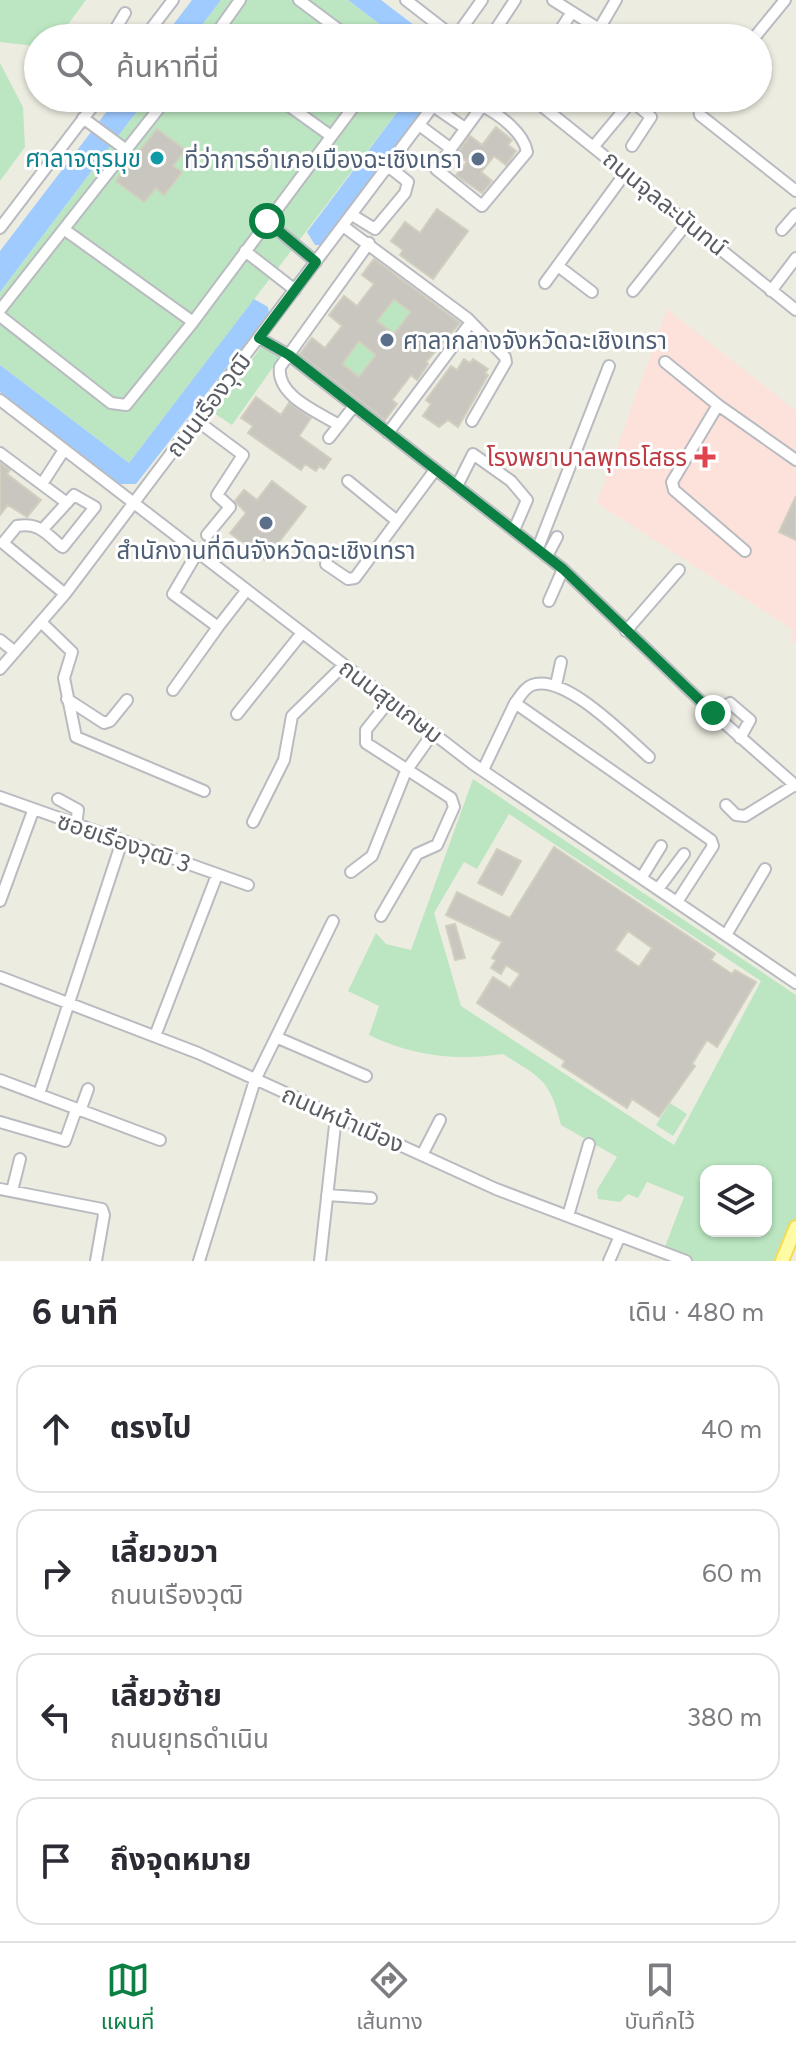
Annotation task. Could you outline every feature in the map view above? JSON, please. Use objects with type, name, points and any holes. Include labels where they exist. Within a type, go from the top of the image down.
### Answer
[{"type":"main road","points":[[782,1261],[796,1227]]},
{"type":"street","points":[[155,24],[173,0]]},
{"type":"street","points":[[223,24],[240,0]]},
{"type":"street","points":[[299,0],[331,24]]},
{"type":"street","points":[[406,0],[437,24]]},
{"type":"street","points":[[465,24],[482,0]]},
{"type":"street","points":[[499,24],[515,0]]},
{"type":"street","points":[[553,0],[592,24]]},
{"type":"street","points":[[603,24],[616,0]]},
{"type":"street","points":[[765,24],[785,0]]},
{"type":"street","points":[[564,24],[572,12]]},
{"type":"street","points":[[118,24],[125,13]]},
{"type":"street","points":[[0,228],[91,112]]},
{"type":"street","points":[[154,112],[121,147],[65,230],[0,313],[111,403],[121,407],[130,403],[193,322],[349,112]]},
{"type":"street","points":[[298,112],[331,136]]},
{"type":"street","name":"ถนนเรืองวุฒิ","points":[[0,669],[65,594],[429,112]]},
{"type":"street","points":[[447,112],[465,128]]},
{"type":"street","points":[[476,112],[436,167],[480,206],[485,205],[525,157],[526,147],[515,131],[492,112]]},
{"type":"street","name":"ถนนจุลละนันทน์","points":[[550,112],[796,310]]},
{"type":"street","points":[[594,146],[622,112]]},
{"type":"street","points":[[632,146],[651,117],[646,112]]},
{"type":"street","points":[[699,112],[796,191]]},
{"type":"street","points":[[86,121],[121,147]]},
{"type":"street","points":[[419,125],[450,148]]},
{"type":"street","points":[[352,215],[375,229],[405,193],[408,182],[388,166]]},
{"type":"street","points":[[545,283],[626,172]]},
{"type":"street","points":[[782,230],[796,214]]},
{"type":"street","points":[[267,221],[316,262]]},
{"type":"street","points":[[633,291],[688,222]]},
{"type":"street","points":[[343,226],[471,322],[501,352],[506,362],[472,421]]},
{"type":"street","points":[[65,230],[193,322]]},
{"type":"street","points":[[339,425],[285,390],[279,376],[289,355],[369,243]]},
{"type":"street","points":[[245,251],[295,290]]},
{"type":"street","points":[[771,291],[796,258]]},
{"type":"street","points":[[558,266],[592,292]]},
{"type":"street","points":[[388,433],[471,322]]},
{"type":"street","points":[[259,338],[289,355],[538,548],[740,738],[796,786],[745,816],[736,815],[726,805]]},
{"type":"street","points":[[665,362],[718,405],[796,460]]},
{"type":"street","points":[[538,548],[609,366]]},
{"type":"street","name":"ถนนสุขเกษม","points":[[0,400],[483,770],[796,983]]},
{"type":"street","points":[[718,405],[672,486],[745,551]]},
{"type":"street","points":[[329,438],[354,406]]},
{"type":"street","points":[[196,420],[243,455],[217,495],[230,507],[207,535]]},
{"type":"street","points":[[42,484],[64,450]]},
{"type":"street","points":[[0,453],[67,503]]},
{"type":"street","points":[[457,486],[473,454],[511,481],[527,500],[514,530]]},
{"type":"street","points":[[326,564],[348,579],[355,578],[435,470]]},
{"type":"street","points":[[348,481],[397,521]]},
{"type":"street","points":[[42,530],[78,495],[88,501],[94,511],[63,547],[42,530],[36,524],[17,526],[3,543],[65,594]]},
{"type":"street","points":[[547,556],[557,537]]},
{"type":"street","points":[[197,553],[172,592],[218,627]]},
{"type":"street","points":[[549,601],[563,569]]},
{"type":"street","points":[[626,631],[679,570]]},
{"type":"street","points":[[173,690],[246,591]]},
{"type":"street","points":[[41,622],[72,652],[64,678],[71,726],[82,743],[204,791]]},
{"type":"street","points":[[237,714],[302,633]]},
{"type":"street","points":[[0,640],[15,652]]},
{"type":"street","points":[[556,685],[561,662]]},
{"type":"street","points":[[253,822],[284,760],[292,716],[344,665]]},
{"type":"street","points":[[483,770],[515,703],[525,689],[534,684],[556,685],[605,718],[649,757]]},
{"type":"street","points":[[67,699],[104,723],[110,721],[127,700]]},
{"type":"street","points":[[381,916],[417,854],[437,845],[454,807],[451,798],[366,743],[366,730],[390,700]]},
{"type":"street","points":[[515,703],[711,840],[713,846],[677,902]]},
{"type":"street","points":[[713,713],[730,703],[747,714],[750,720],[740,738]]},
{"type":"street","points":[[351,872],[372,856],[406,771],[433,733]]},
{"type":"street","name":"ซอยเรืองวุฒิ 3","points":[[0,797],[248,885]]},
{"type":"street","points":[[58,799],[78,810],[76,825]]},
{"type":"street","points":[[0,901],[33,811]]},
{"type":"street","points":[[39,1094],[122,841]]},
{"type":"street","points":[[642,877],[661,846]]},
{"type":"street","points":[[658,889],[684,854]]},
{"type":"street","points":[[726,935],[765,869]]},
{"type":"street","points":[[155,1036],[217,875]]},
{"type":"street","points":[[199,1261],[255,1080],[333,921]]},
{"type":"street","name":"ถนนหน้าเมือง","points":[[0,977],[155,1036],[422,1155],[686,1261]]},
{"type":"street","points":[[278,1038],[366,1076]]},
{"type":"street","points":[[0,1080],[160,1140]]},
{"type":"street","points":[[0,1122],[65,1141],[88,1089]]},
{"type":"street","points":[[320,1261],[336,1116]]},
{"type":"street","points":[[422,1155],[440,1120]]},
{"type":"street","points":[[568,1216],[589,1144]]},
{"type":"street","points":[[20,1159],[6,1190],[102,1209],[104,1215],[96,1261]]},
{"type":"street","points":[[327,1195],[371,1198]]},
{"type":"street","points":[[609,1261],[620,1236]]},
{"type":"shaded area","name":"โรงพยาบาลพุทธโสธร","points":[[667,309],[796,411],[796,644],[792,642],[792,629],[597,503]]},
{"type":"green space","points":[[0,0],[86,0],[68,24],[24,24],[24,45],[0,42]]},
{"type":"green space","points":[[221,0],[348,0],[380,24],[203,24]]},
{"type":"green space","points":[[0,63],[23,107],[25,147],[0,181]]},
{"type":"green space","points":[[136,112],[397,112],[129,463],[0,365],[0,292]]},
{"type":"green space","points":[[394,299],[411,312],[394,334],[377,321]]},
{"type":"green space","points":[[359,341],[376,355],[359,377],[342,364]]},
{"type":"green space","points":[[263,344],[281,356],[232,425],[214,413]]},
{"type":"green space","points":[[473,779],[796,995],[796,1227],[780,1261],[685,1261],[663,1252],[684,1197],[647,1182],[638,1198],[628,1194],[620,1202],[598,1199],[597,1190],[617,1157],[561,1125],[553,1098],[535,1075],[503,1054],[469,1057],[434,1055],[401,1048],[369,1035],[379,1006],[348,991],[376,933],[386,944],[411,950]],"holes":[[[509,814],[761,981],[674,1145],[461,1006],[434,913],[464,862],[477,869]]]},
{"type":"green space","points":[[670,1103],[687,1114],[673,1136],[656,1125]]},
{"type":"water","points":[[192,0],[221,0],[203,24],[174,24]]},
{"type":"water","points":[[348,0],[381,0],[413,24],[380,24]]},
{"type":"water","points":[[106,112],[136,112],[0,292],[0,251]]},
{"type":"water","points":[[397,112],[422,112],[321,245],[315,245],[307,232]]},
{"type":"water","points":[[254,299],[268,307],[269,313],[136,484],[120,484],[0,392],[0,365],[129,463]]},
{"type":"building","name":"ที่ว่าการอำเภอเมืองฉะเชิงเทรา","points":[[496,127],[512,140],[508,145],[516,151],[506,165],[494,156],[481,172],[492,181],[482,193],[456,175],[467,162],[457,154],[470,136],[482,145]]},
{"type":"building","name":"ศาลาจตุรมุข","points":[[157,129],[185,150],[173,166],[182,172],[164,195],[156,188],[144,202],[116,181]]},
{"type":"building","points":[[437,209],[468,231],[433,279],[400,255],[403,250],[391,241],[405,222],[420,233]]},
{"type":"building","name":"ศาลากลางจังหวัดฉะเชิงเทรา","points":[[374,259],[460,323],[426,362],[428,364],[417,380],[411,375],[392,400],[397,404],[385,420],[300,354],[312,338],[325,348],[342,326],[329,315],[344,296],[357,306],[374,284],[362,275]],"holes":[[[394,299],[411,312],[394,334],[377,321]],[[359,341],[376,355],[359,377],[342,364]]]},
{"type":"building","points":[[464,359],[470,363],[473,359],[488,369],[485,373],[488,375],[458,427],[448,420],[439,427],[423,416],[431,404],[426,400],[451,366],[457,370]]},
{"type":"building","points":[[256,397],[281,415],[289,403],[311,418],[299,436],[331,459],[324,469],[319,466],[316,471],[305,464],[301,470],[248,433],[253,426],[241,418]]},
{"type":"building","points":[[0,463],[10,470],[7,474],[41,500],[27,517],[8,505],[0,515]]},
{"type":"building","name":"สำนักงานที่ดินจังหวัดฉะเชิงเทรา","points":[[272,481],[306,507],[265,560],[230,533],[246,513],[235,501],[244,490],[257,500]]},
{"type":"building","points":[[796,496],[796,540],[779,532]]},
{"type":"building","points":[[554,847],[715,954],[711,960],[732,974],[735,970],[756,982],[717,1047],[707,1040],[692,1064],[695,1066],[659,1117],[632,1099],[627,1108],[562,1066],[565,1061],[477,1003],[493,977],[510,988],[520,974],[506,965],[501,974],[491,968],[496,960],[492,958],[502,942],[446,915],[457,892],[510,918]],"holes":[[[628,931],[652,948],[639,967],[615,950]]]},
{"type":"building","points":[[497,849],[521,861],[502,895],[478,883]]},
{"type":"building","points":[[455,924],[465,958],[455,960],[446,926]]},
{"type":"place","name":"ศาลาจตุรมุข","points":[[157,158]]},
{"type":"place","name":"ที่ว่าการอำเภอเมืองฉะเชิงเทรา","points":[[478,159]]},
{"type":"place","name":"ศาลากลางจังหวัดฉะเชิงเทรา","points":[[387,340]]},
{"type":"place","name":"โรงพยาบาลพุทธโสธร","points":[[705,457]]},
{"type":"place","name":"สำนักงานที่ดินจังหวัดฉะเชิงเทรา","points":[[266,523]]},
{"type":"route","points":[[267,221],[316,262],[259,338],[289,355],[538,548],[713,713]]}]
